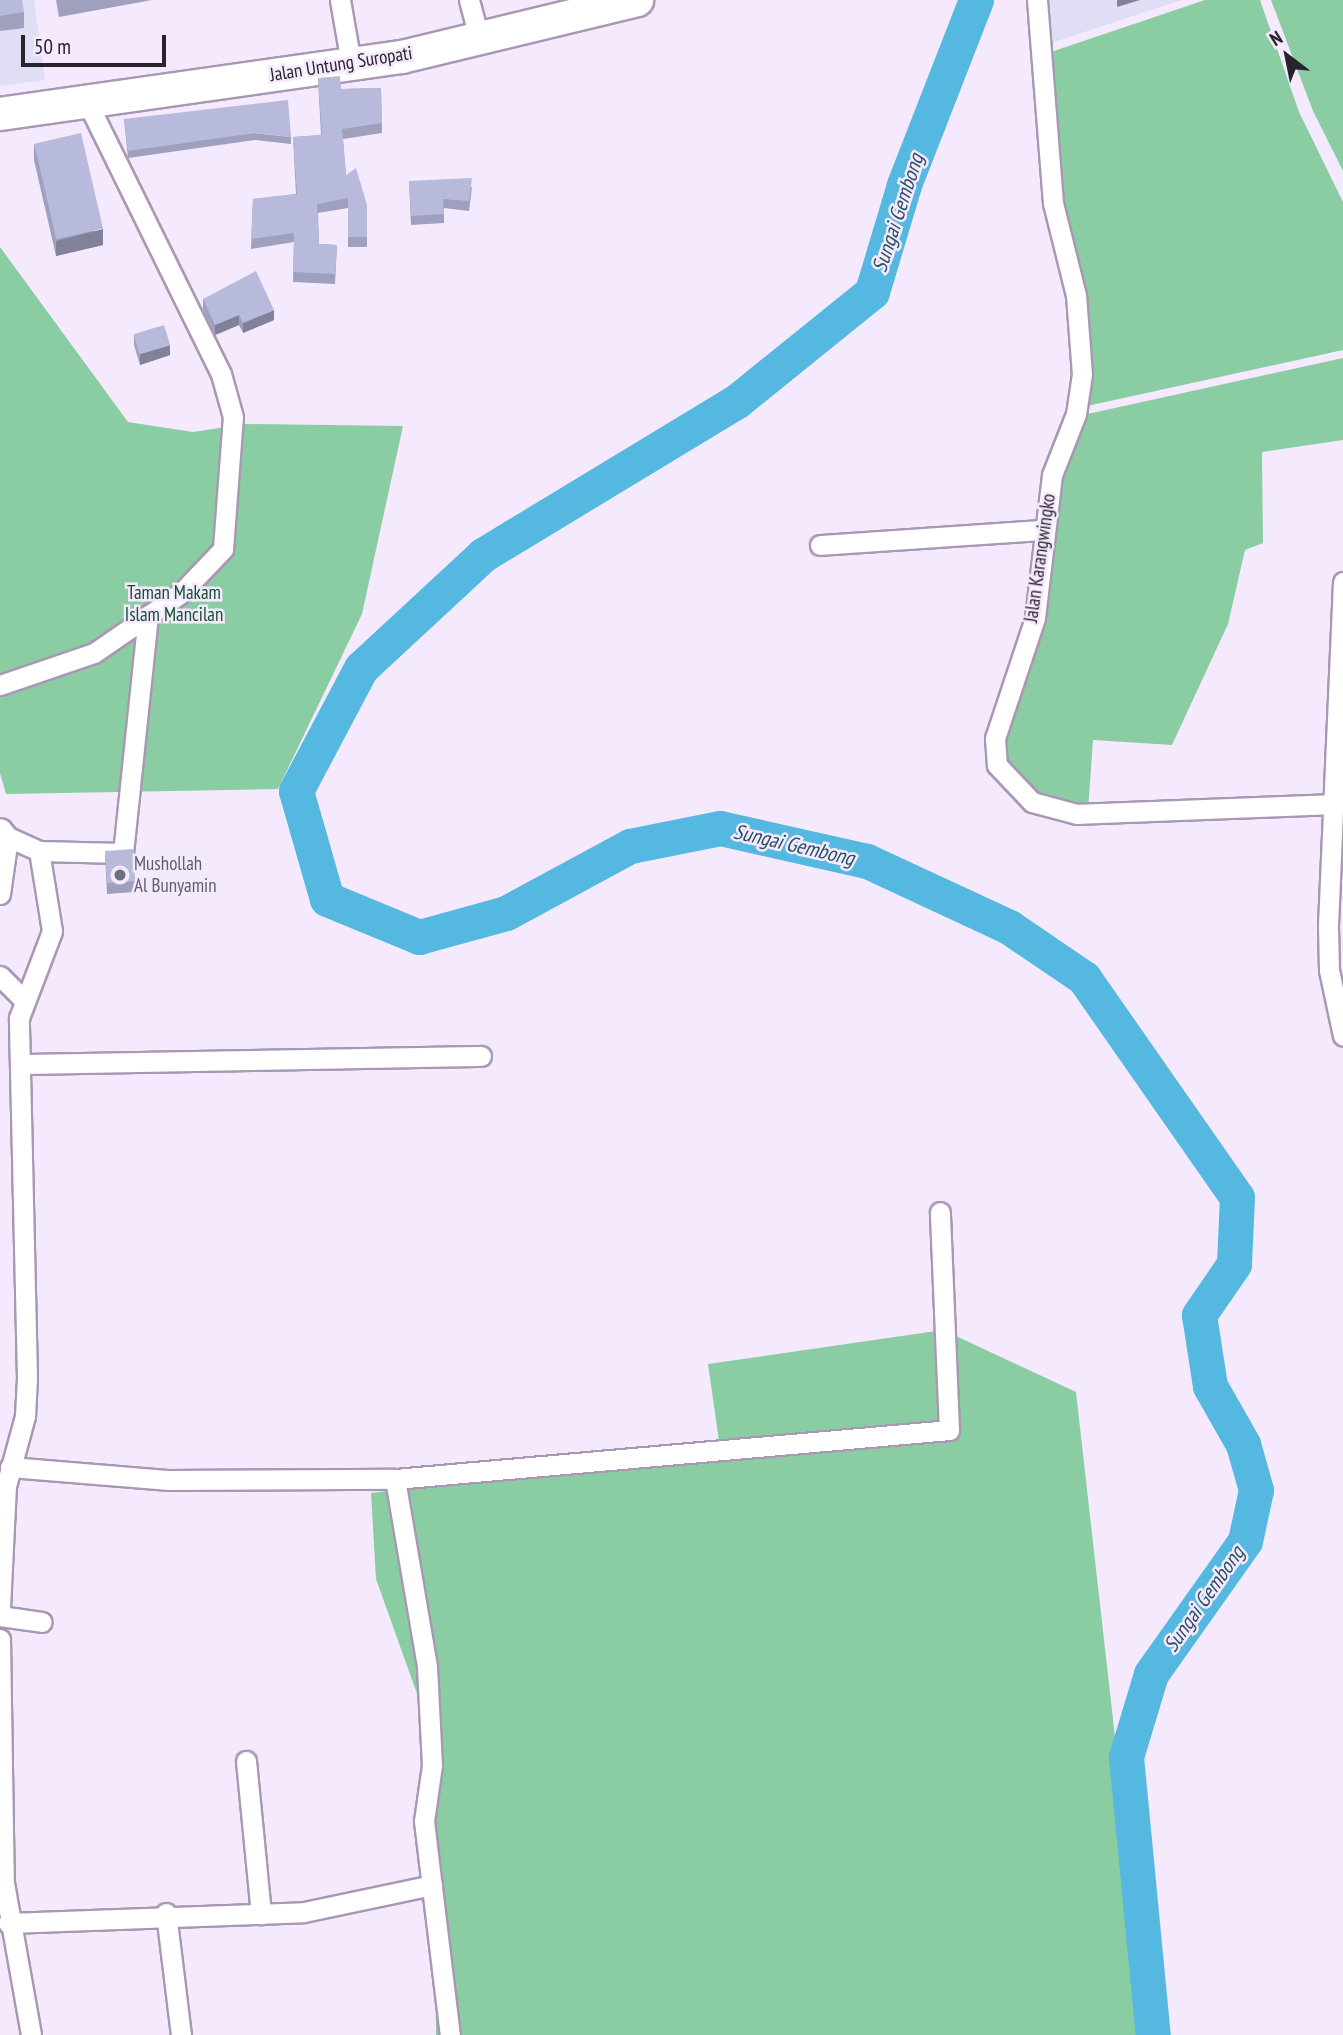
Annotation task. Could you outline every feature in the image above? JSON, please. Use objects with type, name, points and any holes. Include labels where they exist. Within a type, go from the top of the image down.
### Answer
[{"type":"highway","name":"Jalan Untung Suropati","points":[[0,114],[351,63],[479,37],[637,0]]},
{"type":"street","points":[[341,0],[351,63]]},
{"type":"street","points":[[469,0],[479,37]]},
{"type":"street","name":"Jalan Karangwingko","points":[[1037,0],[1052,190],[1076,295],[1082,374],[1042,530],[1035,618],[995,738],[997,765],[1015,790],[1077,814],[1333,804]]},
{"type":"street","points":[[0,685],[94,653],[181,593],[223,548],[233,417],[178,277],[87,102]]},
{"type":"street","points":[[820,545],[1042,530]]},
{"type":"street","points":[[1343,582],[1329,970],[1343,1036]]},
{"type":"street","points":[[0,894],[4,832],[39,851],[123,853],[148,615]]},
{"type":"street","points":[[0,1608],[10,1467],[25,1416],[27,1378],[22,998],[52,931],[39,851]]},
{"type":"street","points":[[0,976],[22,998]]},
{"type":"street","points":[[22,1064],[481,1056]]},
{"type":"street","points":[[10,1467],[169,1480],[395,1479],[949,1430],[940,1212]]},
{"type":"street","points":[[395,1479],[427,1667],[432,1765],[424,1821],[450,2035]]},
{"type":"street","points":[[0,1616],[42,1622]]},
{"type":"street","points":[[0,1639],[8,1923],[31,2035]]},
{"type":"street","points":[[246,1761],[261,1914]]},
{"type":"street","points":[[8,1923],[166,1913],[261,1914],[348,1905],[432,1885]]},
{"type":"street","points":[[166,1913],[181,2035]]},
{"type":"shaded area","points":[[0,0],[34,0],[45,80],[0,86]]},
{"type":"shaded area","points":[[1048,0],[1182,0],[1048,44]]},
{"type":"green space","points":[[1205,0],[1260,0],[1299,112],[1343,202],[1343,350],[1087,406],[1091,339],[1062,211],[1048,53]]},
{"type":"green space","points":[[1271,0],[1343,0],[1343,171],[1313,111]]},
{"type":"green space","name":"Taman Makam Islam Mancilan","points":[[0,247],[128,422],[193,432],[245,424],[403,426],[362,614],[278,789],[6,794],[0,773]]},
{"type":"green space","points":[[1343,358],[1343,440],[1262,452],[1263,543],[1245,550],[1228,624],[1172,745],[1093,740],[1088,811],[1038,800],[1008,773],[1004,736],[1046,596],[1059,488],[1083,415]]},
{"type":"green space","points":[[943,1330],[1076,1392],[1135,1914],[1137,2035],[436,2035],[435,1922],[419,1897],[430,1730],[376,1579],[371,1493],[720,1448],[708,1364]]},
{"type":"building","points":[[0,0],[22,0],[24,12],[0,16]]},
{"type":"building","points":[[340,76],[341,89],[381,88],[382,123],[342,129],[346,175],[356,168],[367,205],[367,237],[348,237],[348,198],[317,204],[319,244],[337,245],[335,274],[293,272],[294,233],[251,239],[253,199],[297,194],[293,137],[322,135],[318,78]]},
{"type":"building","points":[[288,100],[291,137],[255,133],[128,151],[124,119]]},
{"type":"building","points":[[81,133],[103,228],[56,239],[34,144]]},
{"type":"building","points":[[472,178],[469,201],[443,199],[444,214],[411,216],[409,181]]},
{"type":"building","points":[[256,271],[274,310],[243,323],[239,315],[215,325],[203,299]]},
{"type":"building","points":[[164,325],[170,345],[140,354],[133,334]]},
{"type":"building","name":"Mushollah Al Bunyamin","points":[[133,849],[135,881],[107,883],[105,851]]},
{"type":"waterway","name":"Sungai Gembong","points":[[976,0],[904,185],[872,292],[737,401],[483,555],[361,668],[296,791],[327,899],[419,937],[506,913],[630,846],[720,828],[867,861],[1009,927],[1084,978],[1237,1197],[1234,1264],[1199,1315],[1210,1386],[1243,1444],[1256,1490],[1245,1541],[1151,1674],[1126,1757],[1153,2035]]},
{"type":"place","name":"Mushollah Al Bunyamin","points":[[120,875]]}]
